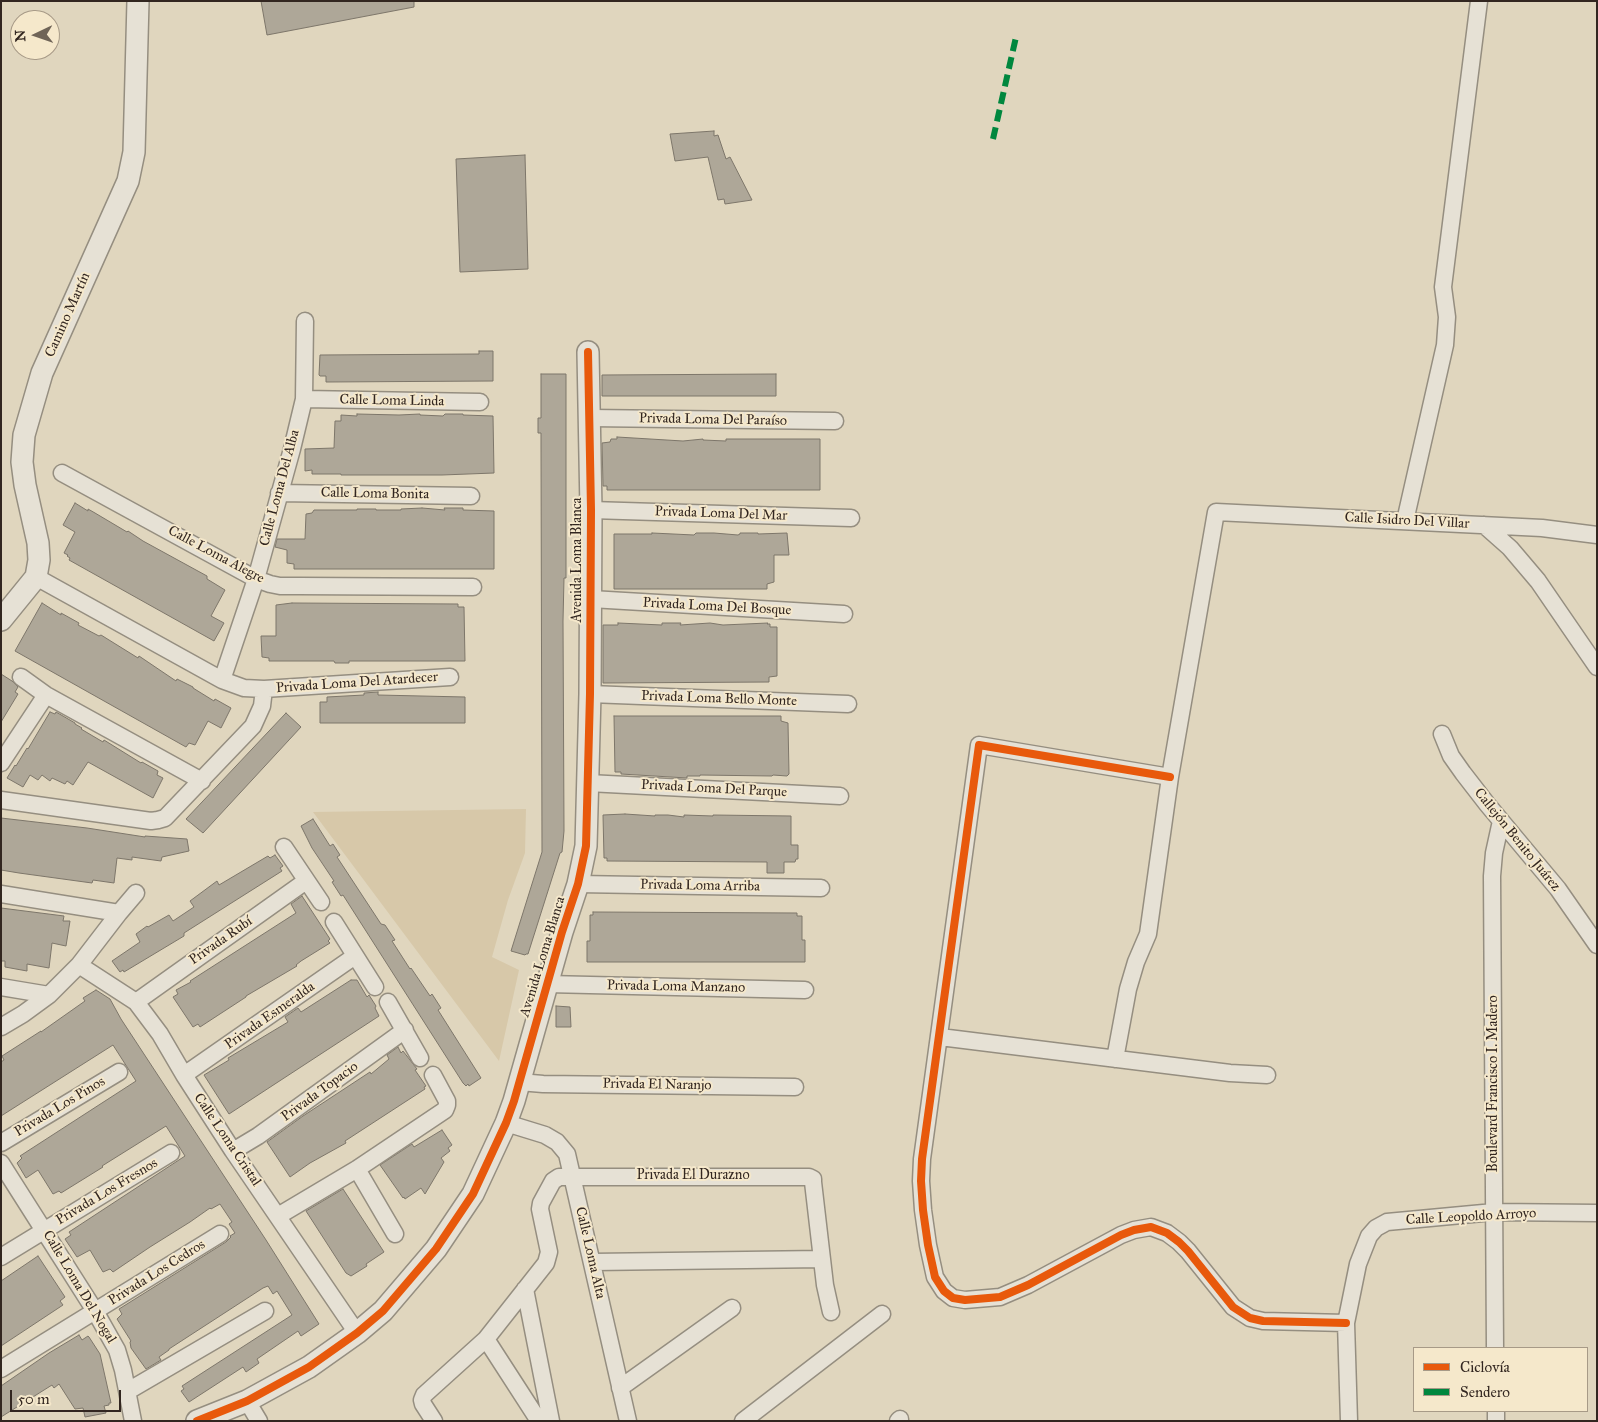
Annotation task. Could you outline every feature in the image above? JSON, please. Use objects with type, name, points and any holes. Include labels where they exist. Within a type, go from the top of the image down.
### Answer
[{"type":"street","name":"Camino Martín","points":[[36,577],[39,560],[38,543],[25,485],[22,462],[24,435],[42,373],[128,181],[134,152],[138,1]]},
{"type":"street","points":[[1405,521],[1445,345],[1447,317],[1443,287],[1479,1]]},
{"type":"street","name":"Calle Loma Del Alba","points":[[222,680],[256,579],[304,399],[306,321]]},
{"type":"street","name":"Avenida Loma Blanca","points":[[197,1421],[247,1401],[309,1367],[383,1311],[436,1249],[473,1194],[506,1123],[578,884],[586,846],[590,694],[591,510],[588,352]]},
{"type":"street","name":"Calle Loma Linda","points":[[304,399],[480,402]]},
{"type":"street","name":"Privada Loma Del Paraíso","points":[[590,418],[835,421]]},
{"type":"street","name":"Calle Loma Alegre","points":[[62,472],[256,579],[280,586],[473,587]]},
{"type":"street","name":"Calle Loma Bonita","points":[[279,493],[471,496]]},
{"type":"street","name":"Privada Loma Del Mar","points":[[591,510],[850,518]]},
{"type":"street","name":"Calle Isidro Del Villar","points":[[1170,777],[1216,512],[1542,528],[1597,535]]},
{"type":"street","points":[[1484,526],[1510,548],[1538,581],[1597,667]]},
{"type":"street","points":[[1,620],[36,577]]},
{"type":"street","name":"Privada Loma Del Atardecer","points":[[36,577],[222,680],[244,688],[264,689],[450,677]]},
{"type":"street","name":"Privada Loma Del Bosque","points":[[590,599],[844,614]]},
{"type":"street","points":[[21,677],[46,695],[202,781]]},
{"type":"street","points":[[1,800],[151,821],[165,818],[253,726],[262,706],[264,689]]},
{"type":"street","name":"Privada Loma Bello Monte","points":[[590,694],[848,704]]},
{"type":"street","points":[[1,763],[46,695]]},
{"type":"street","name":"Callejón Benito Juárez","points":[[1442,734],[1451,756],[1501,821],[1558,888],[1597,945]]},
{"type":"street","points":[[1115,1059],[1128,989],[1136,962],[1148,934],[1170,777],[979,745],[922,1159],[921,1182],[928,1245],[935,1277],[944,1291],[953,1298],[965,1300],[1000,1297],[1028,1285],[1121,1235],[1134,1230],[1151,1228],[1167,1232],[1188,1250],[1233,1307],[1250,1318],[1263,1321],[1346,1323],[1350,1421]]},
{"type":"street","name":"Privada Loma Del Parque","points":[[588,783],[840,796]]},
{"type":"street","name":"Boulevard Francisco I. Madero","points":[[1495,1347],[1492,876],[1494,853],[1501,821]]},
{"type":"street","points":[[284,847],[321,902]]},
{"type":"street","name":"Privada Rubí","points":[[136,1002],[306,881]]},
{"type":"street","name":"Privada Loma Arriba","points":[[578,884],[821,888]]},
{"type":"street","points":[[1,1027],[23,1014],[49,994],[79,965],[118,913],[136,893]]},
{"type":"street","points":[[1,894],[118,913]]},
{"type":"street","points":[[334,922],[375,987]]},
{"type":"street","name":"Privada Esmeralda","points":[[184,1075],[355,956]]},
{"type":"street","name":"Calle Loma Cristal","points":[[79,965],[136,1002],[160,1034],[233,1151],[356,1333]]},
{"type":"street","name":"Privada Loma Manzano","points":[[547,984],[805,990]]},
{"type":"street","points":[[1,986],[49,994]]},
{"type":"street","points":[[388,1002],[420,1058]]},
{"type":"street","name":"Privada Topacio","points":[[233,1151],[258,1136],[405,1030]]},
{"type":"street","points":[[940,1037],[1230,1073],[1267,1075]]},
{"type":"street","name":"Privada Los Pinos","points":[[1,1143],[119,1072]]},
{"type":"street","points":[[278,1216],[446,1110],[447,1101],[433,1075]]},
{"type":"street","name":"Privada El Naranjo","points":[[519,1082],[542,1084],[795,1087]]},
{"type":"street","name":"Calle Loma Alta","points":[[506,1123],[545,1134],[558,1142],[567,1154],[628,1421]]},
{"type":"street","name":"Privada Los Fresnos","points":[[1,1257],[171,1153]]},
{"type":"street","name":"Calle Loma Del Nogal","points":[[1,1163],[117,1350],[128,1391],[132,1421]]},
{"type":"street","points":[[356,1168],[395,1234]]},
{"type":"street","name":"Privada El Durazno","points":[[525,1290],[549,1259],[540,1209],[541,1203],[553,1180],[559,1177],[744,1176],[813,1178],[822,1259]]},
{"type":"street","name":"Calle Leopoldo Arroyo","points":[[1346,1323],[1358,1264],[1369,1236],[1376,1228],[1387,1222],[1494,1212],[1597,1213]]},
{"type":"street","name":"Privada Los Cedros","points":[[1,1369],[220,1234]]},
{"type":"street","points":[[592,1262],[822,1259],[831,1312]]},
{"type":"street","points":[[434,1421],[423,1404],[424,1395],[486,1340],[525,1290]]},
{"type":"street","points":[[525,1290],[551,1421]]},
{"type":"street","points":[[620,1388],[732,1308]]},
{"type":"street","points":[[128,1391],[265,1311]]},
{"type":"street","points":[[743,1421],[882,1314]]},
{"type":"street","points":[[486,1340],[539,1421]]},
{"type":"street","points":[[247,1401],[258,1421]]},
{"type":"shaded area","points":[[526,809],[525,853],[508,900],[492,957],[519,970],[499,1061],[313,812]]},
{"type":"building","points":[[261,1],[414,1],[414,7],[267,35]]},
{"type":"building","points":[[714,131],[714,136],[718,135],[726,159],[730,157],[752,200],[725,204],[724,199],[718,200],[708,157],[675,161],[670,134]]},
{"type":"building","points":[[525,155],[528,269],[460,272],[456,159]]},
{"type":"building","points":[[479,351],[493,351],[493,381],[326,382],[326,376],[319,375],[320,355],[479,354]]},
{"type":"building","points":[[541,374],[566,374],[566,578],[564,578],[563,621],[564,831],[562,852],[560,853],[528,954],[525,955],[511,951],[542,852],[541,433],[538,433],[538,418],[541,418]]},
{"type":"building","points":[[776,374],[776,396],[602,396],[602,375]]},
{"type":"building","points":[[357,414],[443,416],[445,414],[463,414],[493,416],[494,473],[341,475],[312,474],[312,470],[305,471],[305,449],[334,448],[335,421],[341,421],[341,415],[357,416]]},
{"type":"building","points":[[617,437],[683,441],[703,439],[726,441],[726,439],[820,439],[820,490],[607,490],[607,486],[603,486],[602,443],[610,442],[611,439],[617,439]]},
{"type":"building","points":[[75,503],[207,576],[207,579],[225,590],[211,616],[224,623],[214,641],[69,560],[68,555],[64,553],[75,532],[63,525]]},
{"type":"building","points":[[422,508],[445,510],[444,508],[463,508],[463,510],[494,511],[494,569],[294,569],[294,564],[287,563],[287,550],[275,547],[277,539],[305,539],[306,514],[312,513],[314,510],[401,510]]},
{"type":"building","points":[[740,533],[787,533],[789,555],[774,555],[774,582],[767,584],[767,589],[614,589],[614,534],[738,535]]},
{"type":"building","points":[[42,603],[61,615],[61,613],[79,623],[78,625],[99,636],[101,635],[138,658],[139,656],[176,681],[177,679],[214,701],[215,699],[231,708],[221,728],[208,721],[195,745],[189,743],[186,747],[15,651]]},
{"type":"building","points":[[292,603],[458,604],[458,607],[464,607],[465,661],[349,661],[349,663],[335,663],[334,661],[269,661],[269,658],[262,657],[261,636],[276,636],[276,605]]},
{"type":"building","points":[[618,623],[662,625],[662,623],[681,623],[680,625],[710,623],[723,625],[768,623],[770,627],[777,627],[777,676],[769,677],[769,682],[603,683],[603,625],[618,625]]},
{"type":"building","points":[[1,674],[18,687],[15,692],[18,694],[1,722]]},
{"type":"building","points":[[378,692],[378,695],[465,697],[465,723],[320,723],[320,702],[327,702],[327,697],[364,695],[364,693]]},
{"type":"building","points":[[50,712],[55,714],[56,712],[103,742],[104,740],[141,763],[158,771],[157,775],[163,778],[153,798],[88,762],[73,785],[67,781],[65,784],[52,778],[50,781],[42,775],[38,780],[30,775],[23,787],[7,778],[28,749]]},
{"type":"building","points":[[286,713],[301,727],[203,833],[186,819]]},
{"type":"building","points":[[614,716],[781,716],[781,721],[788,723],[789,774],[787,776],[700,775],[687,776],[687,778],[621,774],[621,772],[615,772]]},
{"type":"building","points":[[625,814],[684,817],[684,815],[791,816],[791,845],[798,845],[798,859],[795,862],[784,862],[784,873],[767,873],[767,862],[607,861],[607,858],[604,858],[603,815]]},
{"type":"building","points":[[1,818],[145,837],[187,839],[189,851],[162,857],[161,861],[132,857],[132,860],[117,858],[114,883],[93,880],[92,883],[1,870]]},
{"type":"building","points":[[313,819],[330,846],[333,844],[340,855],[337,857],[381,924],[385,925],[395,940],[392,941],[410,969],[430,996],[432,994],[441,1008],[438,1010],[481,1078],[469,1086],[463,1083],[343,895],[341,896],[332,882],[334,881],[312,848],[301,826]]},
{"type":"building","points":[[275,855],[283,866],[280,868],[282,871],[184,933],[184,936],[124,972],[123,970],[120,972],[112,961],[140,942],[136,934],[147,926],[169,915],[173,921],[194,907],[190,901],[217,881],[219,885],[268,856],[270,858]]},
{"type":"building","points":[[302,896],[330,939],[328,941],[330,943],[200,1027],[198,1024],[193,1027],[173,997],[178,994],[176,990],[296,913],[291,904]]},
{"type":"building","points":[[1,908],[64,916],[63,921],[70,921],[66,946],[52,943],[49,968],[27,964],[27,971],[5,967],[5,961],[1,961]]},
{"type":"building","points":[[593,912],[797,913],[797,916],[802,916],[802,940],[805,940],[805,962],[587,962],[587,941],[590,941],[590,915],[593,915]]},
{"type":"building","points":[[351,980],[357,980],[367,997],[369,995],[376,1006],[375,1008],[379,1016],[229,1114],[204,1075],[229,1060],[228,1058],[288,1022],[285,1017],[298,1008],[301,1012]]},
{"type":"building","points":[[96,990],[110,999],[121,1019],[319,1324],[301,1336],[298,1331],[257,1359],[259,1363],[246,1372],[243,1367],[189,1402],[181,1391],[184,1389],[182,1386],[292,1315],[277,1291],[273,1294],[268,1286],[263,1288],[169,1349],[159,1357],[161,1360],[146,1369],[131,1348],[131,1341],[117,1319],[122,1314],[119,1309],[226,1242],[235,1233],[229,1224],[232,1222],[220,1204],[210,1208],[113,1272],[110,1269],[103,1272],[90,1250],[77,1257],[65,1239],[71,1235],[69,1232],[185,1156],[166,1126],[61,1193],[59,1191],[53,1194],[38,1170],[26,1178],[17,1163],[22,1158],[20,1156],[136,1081],[113,1045],[1,1116],[1,1062],[4,1060],[2,1056],[41,1032],[85,1001],[83,998]]},
{"type":"building","points":[[556,1006],[570,1007],[571,1027],[556,1027]]},
{"type":"building","points":[[398,1047],[401,1053],[403,1051],[417,1069],[415,1070],[426,1086],[424,1087],[425,1089],[345,1141],[346,1143],[310,1163],[290,1177],[267,1142],[370,1072],[371,1074],[389,1059],[387,1055]]},
{"type":"building","points":[[442,1130],[452,1145],[448,1148],[450,1151],[441,1158],[444,1162],[425,1194],[421,1188],[405,1199],[403,1198],[380,1165],[412,1144],[414,1147]]},
{"type":"building","points":[[343,1189],[384,1252],[351,1276],[346,1273],[306,1211]]},
{"type":"building","points":[[38,1256],[65,1297],[60,1301],[63,1305],[1,1346],[1,1281]]},
{"type":"building","points":[[79,1335],[82,1340],[88,1336],[100,1354],[111,1403],[104,1406],[106,1413],[85,1417],[83,1408],[75,1409],[59,1384],[54,1388],[52,1385],[1,1417],[1,1386]]},
{"type":"marked path","points":[[993,139],[1016,37]]},
{"type":"cycle path","points":[[197,1421],[247,1401],[309,1367],[357,1333],[383,1311],[436,1249],[473,1194],[506,1123],[578,884],[586,846],[590,694],[591,510],[588,352]]},
{"type":"cycle path","points":[[1170,777],[979,745],[922,1159],[923,1210],[935,1277],[944,1291],[953,1298],[965,1300],[1000,1297],[1028,1285],[1121,1235],[1151,1227],[1167,1233],[1179,1242],[1233,1307],[1250,1318],[1263,1321],[1346,1323]]}]
